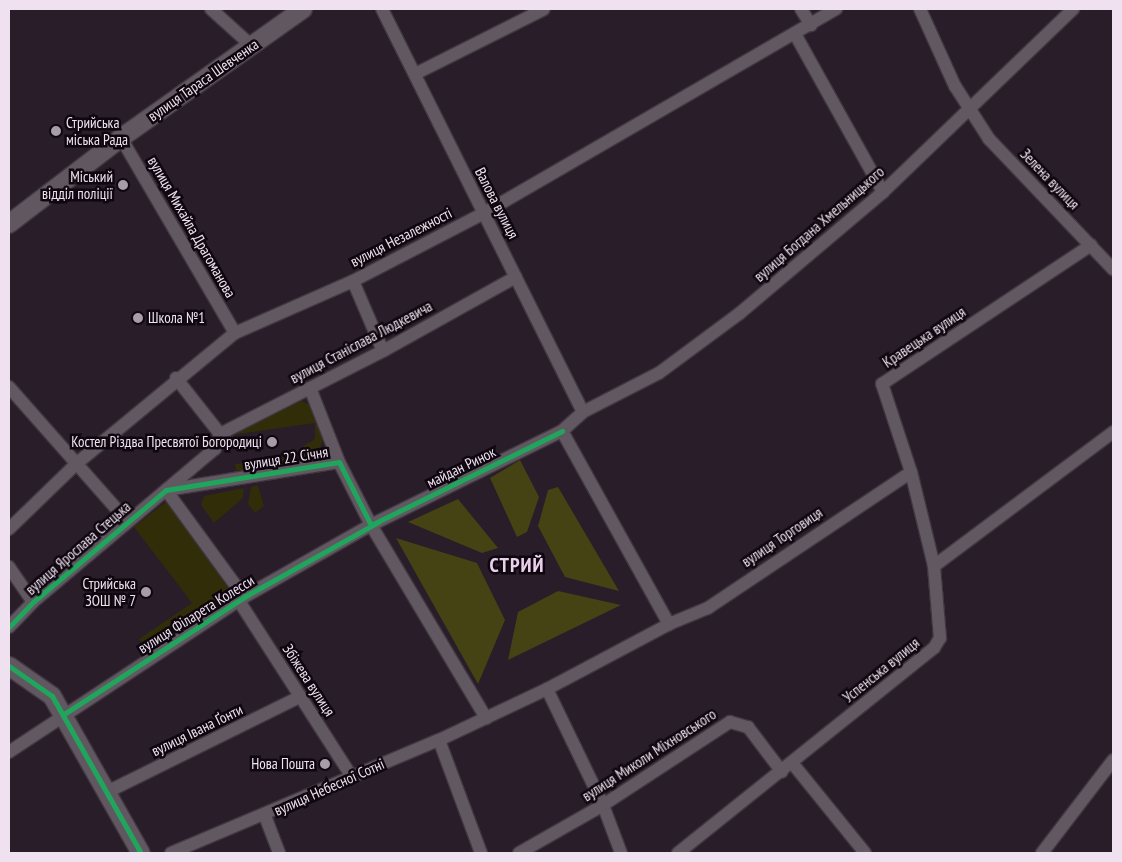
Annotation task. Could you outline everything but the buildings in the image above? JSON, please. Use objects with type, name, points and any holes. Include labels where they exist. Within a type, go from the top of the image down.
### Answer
[{"type":"main road","name":"вулиця Тараса Шевченка","points":[[9,224],[121,138],[303,9]]},
{"type":"main road","points":[[9,666],[52,696],[107,792],[136,851]]},
{"type":"street","points":[[211,9],[252,46]]},
{"type":"street","name":"Валова вулиця","points":[[382,9],[583,412]]},
{"type":"street","points":[[415,74],[544,9]]},
{"type":"street","points":[[802,9],[811,25]]},
{"type":"street","name":"вулиця Незалежності","points":[[9,529],[76,464],[176,378],[235,333],[354,280],[484,213],[836,9]]},
{"type":"street","name":"Зелена вулиця","points":[[920,9],[955,86],[989,139],[1113,269]]},
{"type":"street","name":"вулиця Богдана Хмельницького","points":[[562,431],[583,412],[666,368],[740,313],[883,192],[1073,9]]},
{"type":"street","points":[[795,34],[883,192]]},
{"type":"street","name":"вулиця Михайла Драгоманова","points":[[121,138],[235,333]]},
{"type":"street","name":"Кравецька вулиця","points":[[934,566],[911,472],[882,384],[1091,245]]},
{"type":"street","name":"вулиця Станіслава Людкевича","points":[[220,434],[383,351],[516,277]]},
{"type":"street","points":[[354,280],[383,351]]},
{"type":"street","points":[[176,378],[220,434]]},
{"type":"street","points":[[9,387],[127,521]]},
{"type":"street","name":"вулиця 22 Січня","points":[[310,388],[339,462],[370,525]]},
{"type":"street","points":[[370,525],[486,718],[547,689],[668,624],[562,431]]},
{"type":"street","name":"майдан Ринок","points":[[370,525],[562,431]]},
{"type":"street","points":[[934,566],[1113,432]]},
{"type":"street","name":"вулиця Ярослава Стецька","points":[[9,627],[33,602],[127,521],[215,449],[220,434]]},
{"type":"street","name":"вулиця 22 Січня","points":[[166,490],[339,462]]},
{"type":"street","name":"вулиця Торговиця","points":[[668,624],[708,608],[911,472]]},
{"type":"street","name":"Збіжева вулиця","points":[[166,490],[241,599],[352,777]]},
{"type":"street","name":"вулиця Філарета Колесси","points":[[9,752],[241,599],[370,525]]},
{"type":"street","name":"Успенська вулиця","points":[[678,853],[792,764],[934,648],[940,638],[934,566]]},
{"type":"street","points":[[9,567],[33,602]]},
{"type":"street","points":[[547,689],[603,805],[621,853]]},
{"type":"street","name":"вулиця Івана Ґонти","points":[[107,792],[301,696]]},
{"type":"street","name":"вулиця Небесної Сотні","points":[[171,853],[264,816],[486,718]]},
{"type":"street","name":"вулиця Миколи Міхновського","points":[[519,853],[603,805],[730,722],[748,727],[782,772]]},
{"type":"street","points":[[439,740],[481,853]]},
{"type":"street","points":[[1042,853],[1113,760]]},
{"type":"street","points":[[792,764],[864,853]]},
{"type":"street","points":[[264,816],[279,853]]},
{"type":"street","points":[[1031,853],[1062,825]]},
{"type":"shaded area","points":[[301,401],[310,405],[323,439],[319,453],[303,461],[236,471],[235,464],[304,454],[303,446],[315,439],[315,423],[231,435]]},
{"type":"shaded area","points":[[520,460],[539,497],[527,532],[517,537],[490,478]]},
{"type":"shaded area","points":[[258,485],[264,506],[255,513],[248,504],[251,487]]},
{"type":"shaded area","points":[[558,487],[619,591],[565,577],[538,526],[548,490]]},
{"type":"shaded area","points":[[244,488],[243,498],[214,523],[201,505],[204,496]]},
{"type":"shaded area","points":[[458,499],[498,548],[482,553],[408,522]]},
{"type":"shaded area","points":[[167,501],[235,598],[146,650],[139,639],[192,603],[134,527]]},
{"type":"shaded area","points":[[396,538],[477,563],[505,620],[478,684]]},
{"type":"shaded area","points":[[558,591],[621,605],[508,660],[518,612]]},
{"type":"cycle path","points":[[9,627],[33,602],[166,490],[339,462],[371,525],[562,431]]},
{"type":"cycle path","points":[[64,714],[244,597],[378,522]]},
{"type":"cycle path","points":[[9,666],[52,696],[141,853]]},
{"type":"place","name":"Стрийська міська Рада","points":[[56,131]]},
{"type":"place","name":"Міський відділ поліції","points":[[123,185]]},
{"type":"place","name":"Школа №1","points":[[138,318]]},
{"type":"place","name":"Костел Різдва Пресвятої Богородиці","points":[[272,442]]},
{"type":"place","name":"Стрийська ЗОШ № 7","points":[[146,592]]},
{"type":"place","name":"Нова Пошта","points":[[325,764]]},
{"type":"district","name":"СТРИЙ","points":[[517,565]]}]
